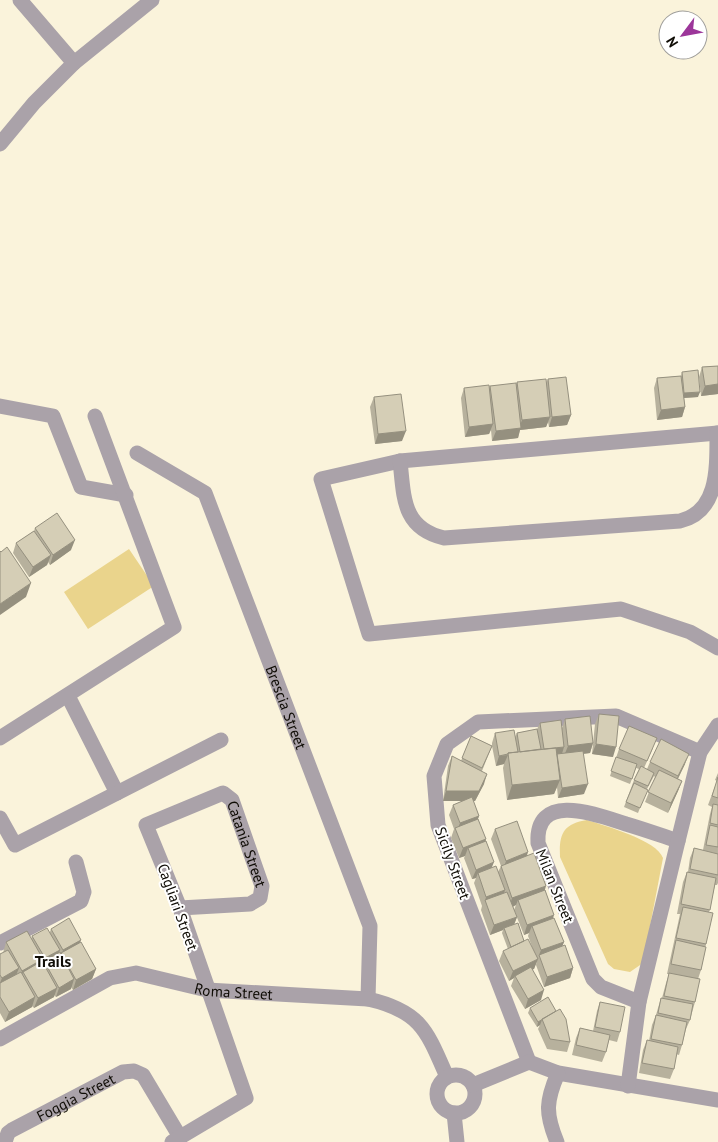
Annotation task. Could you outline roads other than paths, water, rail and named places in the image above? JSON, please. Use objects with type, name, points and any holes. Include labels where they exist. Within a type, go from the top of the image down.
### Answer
[{"type":"street","points":[[20,0],[74,63]]},
{"type":"street","points":[[0,144],[34,103],[74,63],[152,0]]},
{"type":"street","points":[[0,406],[53,416],[81,488],[126,495]]},
{"type":"street","points":[[0,738],[174,627],[96,416]]},
{"type":"street","points":[[400,461],[405,502],[409,514],[421,529],[444,538],[680,521],[689,519],[705,510],[715,494],[717,481],[717,433],[400,461],[321,479],[370,634],[620,609],[690,632],[718,648]]},
{"type":"street","name":"Brescia Street","points":[[137,452],[205,493],[370,926],[368,999]]},
{"type":"street","points":[[68,696],[117,794]]},
{"type":"street","name":"Sicily Street","points":[[530,1062],[438,825],[434,776],[446,744],[478,722],[616,716],[700,752]]},
{"type":"street","points":[[628,1086],[638,1002],[700,752],[718,724]]},
{"type":"street","points":[[0,818],[16,845],[220,740]]},
{"type":"street","name":"Catania Street","points":[[146,826],[217,794],[228,796],[232,800],[262,886],[260,898],[250,904],[180,908]]},
{"type":"street","name":"Milan Street","points":[[638,1002],[601,987],[593,979],[538,844],[537,833],[541,822],[549,814],[561,811],[583,810],[678,841]]},
{"type":"street","name":"Cagliari Street","points":[[146,826],[180,908],[246,1098],[176,1139]]},
{"type":"street","points":[[0,943],[81,901],[84,892],[76,862]]},
{"type":"street","name":"Roma Street","points":[[0,1038],[110,978],[136,972],[207,990],[368,999],[393,1005],[408,1013],[422,1026],[432,1042],[447,1077]]},
{"type":"street","points":[[473,1085],[530,1062],[558,1073],[718,1100]]},
{"type":"street","name":"Foggia Street","points":[[5,1142],[8,1133],[12,1130],[123,1072],[134,1071],[143,1075],[176,1139]]},
{"type":"street","points":[[557,1142],[550,1125],[547,1107],[550,1091],[558,1073]]},
{"type":"street","points":[[459,1075],[470,1080],[473,1085],[475,1097],[473,1103],[465,1111],[454,1112],[443,1107],[438,1097],[439,1085],[447,1077],[459,1075]]},
{"type":"street","points":[[454,1112],[457,1142]]},
{"type":"district","name":"Trails","points":[[53,961]]}]
